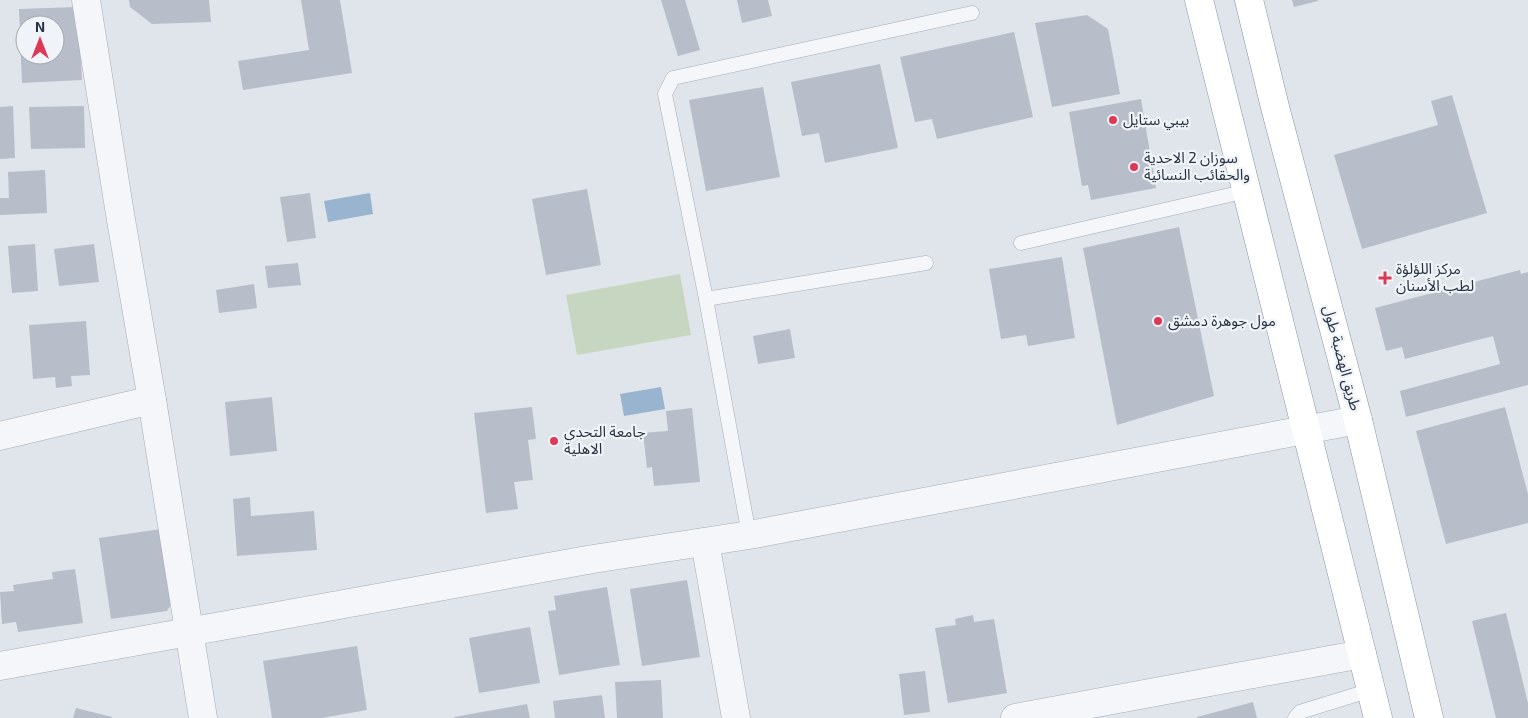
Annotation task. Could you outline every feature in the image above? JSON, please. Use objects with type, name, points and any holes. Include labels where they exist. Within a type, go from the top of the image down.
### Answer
[{"type":"highway","points":[[1199,0],[1378,718]]},
{"type":"highway","name":"طريق الهضبة طول","points":[[1249,0],[1275,107],[1358,420],[1428,718]]},
{"type":"street","points":[[86,0],[203,718]]},
{"type":"street","points":[[0,436],[152,400]]},
{"type":"street","points":[[0,666],[593,559],[749,535],[1358,420]]},
{"type":"street","points":[[705,542],[736,718]]},
{"type":"street","points":[[1015,718],[1049,715],[1362,654]]},
{"type":"lane","points":[[749,535],[706,299],[665,94],[674,78],[972,13]]},
{"type":"lane","points":[[1021,243],[1247,191]]},
{"type":"lane","points":[[706,299],[926,262]]},
{"type":"lane","points":[[1295,718],[1300,712],[1371,690]]},
{"type":"green space","points":[[680,274],[691,335],[577,355],[566,295]]},
{"type":"water","points":[[370,193],[373,214],[328,222],[324,201]]},
{"type":"water","points":[[661,387],[665,409],[624,416],[620,394]]},
{"type":"building","points":[[129,0],[209,0],[211,22],[152,24],[130,7]]},
{"type":"building","points":[[301,0],[340,0],[352,73],[243,90],[238,61],[309,50]]},
{"type":"building","points":[[661,0],[685,0],[700,50],[678,56]]},
{"type":"building","points":[[737,0],[768,0],[772,16],[742,23]]},
{"type":"building","points":[[1292,0],[1318,0],[1318,1],[1294,7]]},
{"type":"building","points":[[78,7],[82,80],[22,83],[21,65],[65,65],[65,15],[19,15],[19,9]]},
{"type":"building","points":[[1087,15],[1108,29],[1120,94],[1052,107],[1035,23]]},
{"type":"building","points":[[1014,32],[1033,117],[937,139],[932,119],[915,122],[900,57]]},
{"type":"building","points":[[880,64],[898,148],[825,163],[819,133],[802,136],[791,82]]},
{"type":"building","points":[[763,87],[780,177],[706,191],[689,100]]},
{"type":"building","points":[[1452,95],[1487,213],[1362,249],[1334,155],[1438,125],[1431,101]]},
{"type":"building","points":[[1141,99],[1156,188],[1091,200],[1088,185],[1082,186],[1069,112]]},
{"type":"building","points":[[13,106],[15,158],[0,159],[0,107]]},
{"type":"building","points":[[84,106],[85,148],[31,149],[29,107]]},
{"type":"building","points":[[45,170],[47,213],[0,215],[0,198],[9,198],[8,172]]},
{"type":"building","points":[[587,189],[601,265],[546,275],[532,199]]},
{"type":"building","points":[[310,193],[316,238],[287,242],[280,197]]},
{"type":"building","points":[[1179,227],[1214,396],[1117,425],[1083,248]]},
{"type":"building","points":[[35,244],[38,291],[12,293],[8,246]]},
{"type":"building","points":[[94,244],[99,282],[59,286],[54,249]]},
{"type":"building","points":[[1062,257],[1075,338],[1028,346],[1026,335],[1001,339],[989,269]]},
{"type":"building","points":[[298,263],[301,285],[268,288],[265,266]]},
{"type":"building","points":[[1520,270],[1521,274],[1528,272],[1528,385],[1406,417],[1400,391],[1500,364],[1493,336],[1405,359],[1402,347],[1386,351],[1375,308]]},
{"type":"building","points":[[254,284],[257,308],[219,313],[216,290]]},
{"type":"building","points":[[86,321],[90,375],[71,376],[72,386],[56,388],[55,377],[33,379],[29,325]]},
{"type":"building","points":[[790,329],[795,358],[758,364],[753,336]]},
{"type":"building","points":[[272,397],[277,451],[230,456],[225,402]]},
{"type":"building","points":[[532,407],[536,439],[528,440],[533,480],[514,482],[518,509],[486,513],[474,413]]},
{"type":"building","points":[[1505,407],[1528,494],[1528,523],[1446,544],[1416,431]]},
{"type":"building","points":[[692,408],[700,482],[654,486],[652,467],[647,468],[643,433],[668,431],[666,411]]},
{"type":"building","points":[[250,497],[251,516],[314,511],[317,550],[237,556],[233,499]]},
{"type":"building","points":[[168,528],[177,595],[167,611],[111,619],[99,538]]},
{"type":"building","points":[[75,569],[83,623],[18,632],[16,622],[2,624],[0,592],[14,591],[13,585],[53,579],[52,572]]},
{"type":"building","points":[[687,580],[700,657],[642,666],[630,589]]},
{"type":"building","points":[[607,587],[620,665],[559,675],[548,611],[556,610],[554,596]]},
{"type":"building","points":[[1506,613],[1528,703],[1528,718],[1496,718],[1472,621]]},
{"type":"building","points":[[973,615],[974,622],[994,619],[1007,693],[948,703],[935,628],[956,625],[955,619]]},
{"type":"building","points":[[530,627],[540,683],[479,693],[469,638]]},
{"type":"building","points":[[357,646],[367,710],[322,718],[272,718],[263,661]]},
{"type":"building","points":[[925,671],[930,712],[904,715],[899,674]]},
{"type":"building","points":[[661,680],[663,718],[617,718],[615,682]]},
{"type":"building","points":[[602,695],[605,718],[555,718],[553,701]]},
{"type":"building","points":[[1253,702],[1257,718],[1197,718],[1197,717]]},
{"type":"building","points":[[527,704],[530,718],[454,718],[454,717]]},
{"type":"building","points":[[76,708],[112,717],[112,718],[73,718]]},
{"type":"place","name":"بيبي ستايل","points":[[1113,120]]},
{"type":"place","name":"سوزان 2 الاحدية والحقائب النسائية","points":[[1134,167]]},
{"type":"place","name":"مركز اللؤلؤة لطب الأسنان","points":[[1385,278]]},
{"type":"place","name":"مول جوهرة دمشق","points":[[1158,321]]},
{"type":"place","name":"جامعة التحدي الاهلية","points":[[554,441]]}]
